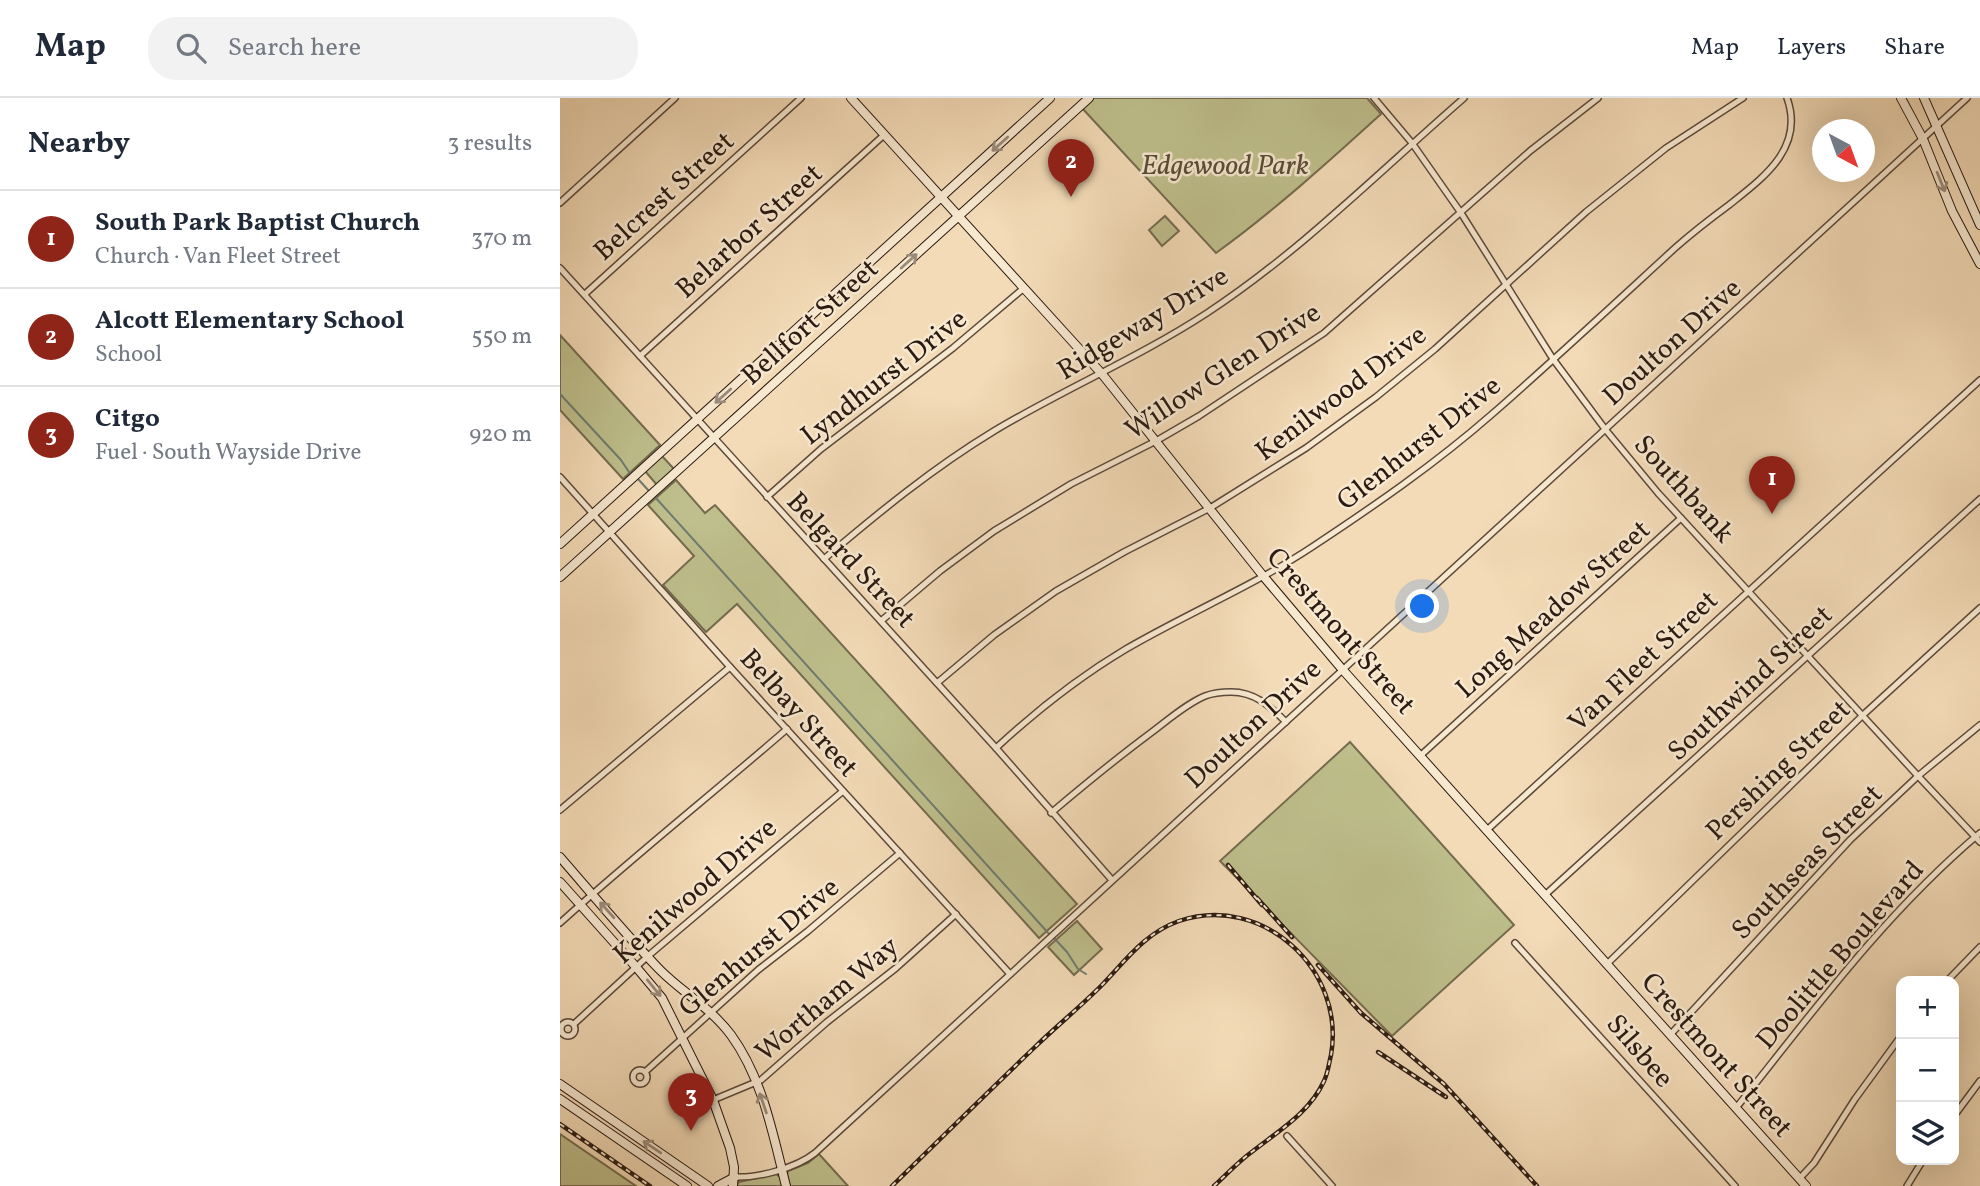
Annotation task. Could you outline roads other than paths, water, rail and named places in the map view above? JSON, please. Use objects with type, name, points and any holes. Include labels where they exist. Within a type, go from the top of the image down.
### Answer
[{"type":"street","points":[[560,203],[676,98]]},
{"type":"street","name":"Belcrest Street","points":[[584,294],[801,98]]},
{"type":"street","name":"Crestmont Street","points":[[851,98],[1102,374],[1264,577],[1342,669],[1806,1186]]},
{"type":"street","name":"Bellfort Street","points":[[560,544],[1050,98]]},
{"type":"street","name":"Bellfort Street","points":[[560,577],[1088,98]]},
{"type":"street","name":"Southbank","points":[[1374,98],[1412,143],[1461,213],[1553,359],[1605,429],[1681,518],[1917,776],[1979,837]]},
{"type":"street","name":"Ridgeway Drive","points":[[824,559],[894,500],[940,467],[1017,418],[1153,346],[1209,312],[1270,267],[1334,214],[1464,98]]},
{"type":"street","name":"Willow Glen Drive","points":[[881,621],[940,571],[994,531],[1071,484],[1156,441],[1324,333],[1530,151],[1598,98]]},
{"type":"street","name":"Kenilwood Drive","points":[[937,683],[994,635],[1056,591],[1210,508],[1306,448],[1376,397],[1434,349],[1586,212],[1666,148],[1743,98]]},
{"type":"street","name":"Glenhurst Drive","points":[[996,748],[1051,700],[1103,664],[1155,633],[1264,577],[1372,507],[1490,416],[1689,236],[1772,169],[1783,153],[1791,131],[1787,98]]},
{"type":"street","points":[[1901,98],[1923,139],[1952,211],[1980,264]]},
{"type":"street","points":[[1924,98],[1980,225]]},
{"type":"street","name":"Doulton Drive","points":[[734,1182],[806,1160],[814,1153],[1967,98]]},
{"type":"street","name":"Belarbor Street","points":[[640,356],[884,135]]},
{"type":"street","name":"Belgard Street","points":[[560,268],[996,748],[1112,880]]},
{"type":"street","name":"Lyndhurst Drive","points":[[767,497],[821,449],[953,348],[1024,288]]},
{"type":"street","name":"Van Fleet Street","points":[[1487,830],[1980,380]]},
{"type":"street","name":"Belbay Street","points":[[560,477],[1010,974]]},
{"type":"street","name":"Southwind Street","points":[[1545,895],[1980,499]]},
{"type":"street","name":"Long Meadow Street","points":[[1420,757],[1681,518]]},
{"type":"street","name":"Pershing Street","points":[[1607,964],[1863,715],[1980,608]]},
{"type":"street","points":[[560,810],[730,667]]},
{"type":"street","points":[[1051,813],[1159,726],[1204,697],[1233,691],[1246,694],[1270,705],[1286,722]]},
{"type":"street","name":"Southseas Street","points":[[1670,1035],[1850,840],[1917,776],[1980,725]]},
{"type":"street","points":[[560,923],[787,729]]},
{"type":"street","name":"Kenilwood Drive","points":[[574,1024],[648,956],[843,790]]},
{"type":"street","name":"Doolittle Boulevard","points":[[1736,1108],[1874,938],[1921,888],[1979,837]]},
{"type":"street","name":"Glenhurst Drive","points":[[645,1072],[758,970],[900,853]]},
{"type":"street","points":[[560,858],[670,980],[697,1000],[731,1035],[755,1081],[770,1124],[786,1186]]},
{"type":"street","points":[[560,882],[662,998],[713,1100],[730,1148],[734,1182],[718,1186]]},
{"type":"street","name":"Wortham Way","points":[[713,1100],[765,1076],[827,1022],[896,968],[956,914]]},
{"type":"street","name":"Silsbee","points":[[1515,943],[1735,1186]]},
{"type":"street","points":[[1952,976],[1980,947]]},
{"type":"street","points":[[1799,1179],[1814,1163],[1898,1039]]},
{"type":"street","points":[[1959,1109],[1980,1082]]},
{"type":"street","points":[[560,1084],[708,1186]]},
{"type":"street","points":[[560,1099],[687,1186]]},
{"type":"street","points":[[1287,1136],[1332,1186]]},
{"type":"street","points":[[1907,1186],[1920,1165]]},
{"type":"waterway","points":[[560,394],[632,473]]},
{"type":"waterway","points":[[638,479],[649,491]]},
{"type":"waterway","points":[[655,497],[1050,935]]},
{"type":"waterway","points":[[1054,938],[1078,969],[1086,974]]},
{"type":"railway","points":[[1228,865],[1262,905]]},
{"type":"railway","points":[[1257,898],[1292,937]]},
{"type":"railway","points":[[892,1186],[1146,940],[1179,921],[1210,915],[1240,918],[1268,929],[1292,946],[1312,968],[1325,994],[1332,1024],[1331,1055],[1327,1071],[1311,1102],[1214,1186]]},
{"type":"railway","points":[[1318,965],[1361,1013],[1444,1084],[1537,1186]]},
{"type":"railway","points":[[1378,1052],[1446,1097]]},
{"type":"railway","points":[[560,1124],[650,1186]]},
{"type":"place","name":"Alcott Elementary School","points":[[1071,197]]},
{"type":"place","name":"South Park Baptist Church","points":[[1772,514]]},
{"type":"place","name":"Citgo","points":[[691,1131]]},
{"type":"park label","name":"Edgewood Park","points":[[1225,164]]}]
